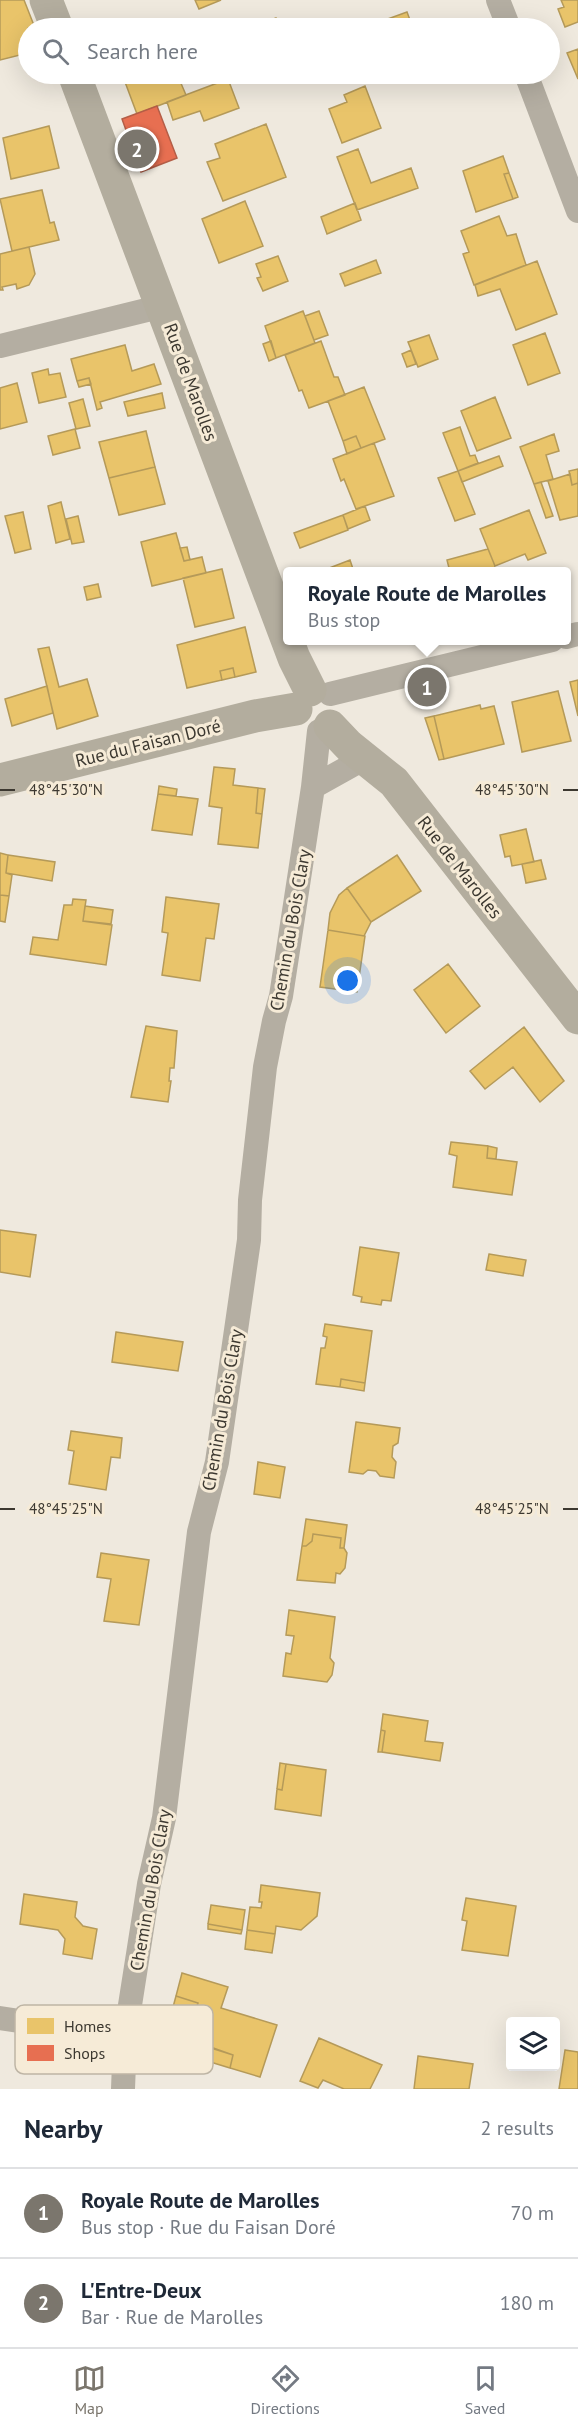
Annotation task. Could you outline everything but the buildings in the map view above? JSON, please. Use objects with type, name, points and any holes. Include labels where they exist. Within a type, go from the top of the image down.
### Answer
[{"type":"street","points":[[46,0],[53,18]]},
{"type":"street","points":[[498,0],[505,18]]},
{"type":"street","name":"Rue de Marolles","points":[[78,84],[283,628]]},
{"type":"street","points":[[530,84],[578,211]]},
{"type":"street","points":[[0,346],[163,306]]},
{"type":"street","name":"Rue de Marolles","points":[[289,645],[317,710],[349,746],[394,782],[578,1018]]},
{"type":"street","name":"Rue du Faisan Doré","points":[[0,780],[255,716],[317,710],[535,645]]},
{"type":"street","name":"Chemin du Bois Clary","points":[[130,2005],[149,1884],[164,1818],[199,1532],[217,1462],[249,1240],[250,1200],[265,1067],[281,996],[313,787],[317,710]]},
{"type":"street","points":[[313,787],[365,758]]},
{"type":"street","points":[[0,2018],[15,2020]]},
{"type":"street","name":"Chemin du Bois Clary","points":[[123,2089],[124,2074]]},
{"type":"place","name":"L'Entre-Deux","points":[[137,149]]},
{"type":"place","name":"Royale Route de Marolles","points":[[427,687]]}]
